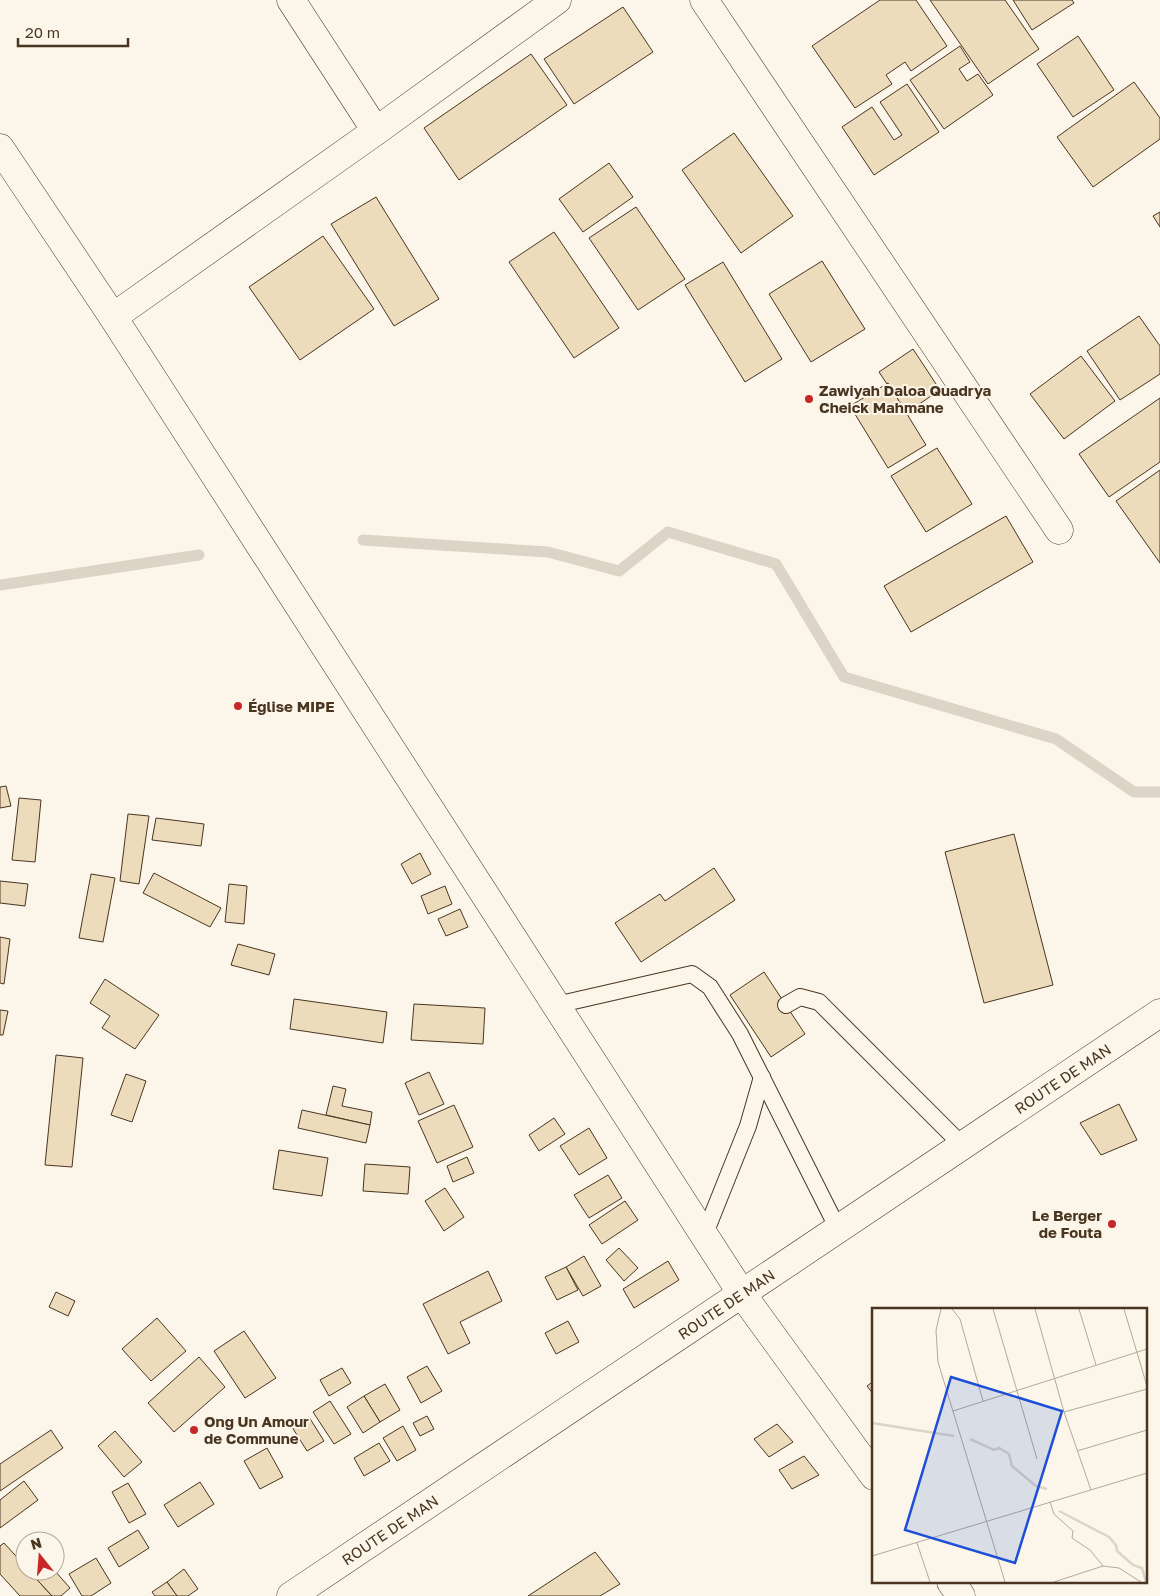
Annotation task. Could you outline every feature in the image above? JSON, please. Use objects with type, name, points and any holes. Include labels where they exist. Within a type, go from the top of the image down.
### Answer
[{"type":"main road","points":[[291,0],[376,131]]},
{"type":"main road","points":[[113,317],[557,0]]},
{"type":"main road","points":[[704,0],[1059,530]]},
{"type":"main road","points":[[0,148],[113,317],[742,1294],[872,1473]]},
{"type":"main road","name":"ROUTE DE MAN","points":[[291,1596],[1160,1013]]},
{"type":"main road","points":[[952,1584],[961,1596]]},
{"type":"lane","points":[[556,1005],[692,974],[710,987],[745,1030],[762,1077],[838,1229]]},
{"type":"lane","points":[[786,1005],[800,997],[818,1002],[963,1146]]},
{"type":"lane","points":[[704,1236],[748,1126],[762,1077]]},
{"type":"building","points":[[880,0],[916,0],[947,46],[911,71],[905,62],[886,75],[892,84],[855,108],[812,46]]},
{"type":"building","points":[[930,0],[1005,0],[1039,49],[988,84]]},
{"type":"building","points":[[1013,0],[1072,0],[1074,3],[1032,30]]},
{"type":"building","points":[[623,7],[653,52],[574,104],[544,59]]},
{"type":"building","points":[[1078,36],[1114,90],[1073,117],[1037,64]]},
{"type":"building","points":[[960,46],[970,62],[959,69],[967,81],[978,74],[993,95],[944,129],[910,80]]},
{"type":"building","points":[[531,54],[567,105],[459,180],[424,128]]},
{"type":"building","points":[[1134,82],[1160,118],[1160,139],[1093,187],[1057,137]]},
{"type":"building","points":[[907,84],[939,132],[874,175],[842,127],[872,107],[894,140],[902,135],[880,102]]},
{"type":"building","points":[[734,133],[793,216],[741,253],[682,170]]},
{"type":"building","points":[[609,163],[633,197],[583,232],[559,199]]},
{"type":"building","points":[[376,197],[439,299],[394,326],[331,224]]},
{"type":"building","points":[[636,207],[685,279],[638,310],[589,238]]},
{"type":"building","points":[[1160,212],[1160,227],[1153,216]]},
{"type":"building","points":[[554,232],[619,328],[574,358],[509,262]]},
{"type":"building","points":[[323,236],[374,309],[300,360],[249,287]]},
{"type":"building","points":[[822,261],[865,329],[811,362],[769,294]]},
{"type":"building","points":[[723,262],[782,359],[745,382],[685,285]]},
{"type":"building","points":[[1139,316],[1160,346],[1160,374],[1120,400],[1087,351]]},
{"type":"building","points":[[913,349],[940,390],[906,413],[879,372]]},
{"type":"building","points":[[1081,356],[1115,401],[1064,439],[1030,394]]},
{"type":"building","points":[[888,383],[926,445],[888,468],[850,406]]},
{"type":"building","points":[[1160,398],[1160,462],[1109,497],[1079,454]]},
{"type":"building","points":[[937,448],[972,504],[926,532],[891,476]]},
{"type":"building","points":[[1160,470],[1160,563],[1116,501]]},
{"type":"building","points":[[1006,516],[1033,562],[911,632],[884,586]]},
{"type":"building","points":[[6,786],[11,806],[0,808],[0,787]]},
{"type":"building","points":[[19,798],[41,800],[35,862],[12,860]]},
{"type":"building","points":[[128,814],[149,816],[139,884],[120,881]]},
{"type":"building","points":[[156,818],[204,824],[201,846],[152,840]]},
{"type":"building","points":[[1014,834],[1053,985],[984,1003],[945,852]]},
{"type":"building","points":[[420,853],[431,874],[412,884],[401,864]]},
{"type":"building","points":[[714,868],[735,900],[641,962],[615,923],[660,894],[665,901]]},
{"type":"building","points":[[154,873],[221,908],[210,927],[143,893]]},
{"type":"building","points":[[91,874],[115,878],[103,942],[79,938]]},
{"type":"building","points":[[0,881],[28,884],[25,906],[0,903]]},
{"type":"building","points":[[229,884],[247,886],[244,924],[225,922]]},
{"type":"building","points":[[445,886],[452,904],[428,914],[421,896]]},
{"type":"building","points":[[460,909],[468,927],[446,936],[438,919]]},
{"type":"building","points":[[0,937],[10,939],[4,984],[0,983]]},
{"type":"building","points":[[238,944],[275,954],[269,975],[231,965]]},
{"type":"building","points":[[764,972],[805,1034],[771,1057],[730,995]]},
{"type":"building","points":[[105,979],[159,1015],[135,1049],[102,1028],[110,1016],[90,1003]]},
{"type":"building","points":[[294,999],[387,1012],[383,1043],[290,1029]]},
{"type":"building","points":[[414,1004],[485,1008],[483,1044],[411,1040]]},
{"type":"building","points":[[0,1010],[8,1011],[3,1035],[0,1035]]},
{"type":"building","points":[[56,1055],[83,1058],[72,1167],[45,1165]]},
{"type":"building","points":[[429,1072],[444,1104],[419,1115],[405,1083]]},
{"type":"building","points":[[126,1074],[146,1081],[132,1122],[111,1115]]},
{"type":"building","points":[[333,1086],[346,1089],[342,1106],[372,1112],[370,1125],[326,1115]]},
{"type":"building","points":[[1119,1104],[1137,1140],[1101,1155],[1080,1123]]},
{"type":"building","points":[[454,1105],[473,1147],[437,1163],[418,1121]]},
{"type":"building","points":[[302,1110],[370,1125],[366,1143],[298,1128]]},
{"type":"building","points":[[554,1118],[565,1134],[539,1151],[529,1135]]},
{"type":"building","points":[[589,1128],[607,1158],[579,1175],[560,1146]]},
{"type":"building","points":[[279,1150],[328,1158],[322,1196],[273,1189]]},
{"type":"building","points":[[467,1157],[474,1173],[453,1182],[447,1166]]},
{"type":"building","points":[[365,1164],[410,1167],[408,1194],[363,1191]]},
{"type":"building","points":[[608,1175],[622,1198],[589,1218],[574,1195]]},
{"type":"building","points":[[445,1188],[464,1217],[444,1231],[425,1201]]},
{"type":"building","points":[[625,1201],[638,1220],[602,1244],[589,1225]]},
{"type":"building","points":[[619,1248],[638,1268],[624,1281],[606,1260]]},
{"type":"building","points":[[584,1256],[601,1286],[583,1296],[566,1267]]},
{"type":"building","points":[[668,1261],[679,1280],[634,1308],[623,1289]]},
{"type":"building","points":[[566,1267],[578,1290],[557,1300],[545,1277]]},
{"type":"building","points":[[488,1271],[502,1301],[460,1322],[470,1343],[448,1354],[423,1304]]},
{"type":"building","points":[[56,1292],[75,1301],[68,1316],[49,1307]]},
{"type":"building","points":[[157,1318],[186,1351],[151,1381],[122,1349]]},
{"type":"building","points":[[568,1321],[579,1342],[556,1354],[545,1333]]},
{"type":"building","points":[[244,1331],[276,1378],[245,1398],[214,1351]]},
{"type":"building","points":[[199,1357],[225,1387],[174,1432],[148,1403]]},
{"type":"building","points":[[427,1366],[442,1391],[421,1403],[407,1377]]},
{"type":"building","points":[[342,1368],[351,1383],[329,1396],[320,1380]]},
{"type":"building","points":[[872,1382],[872,1392],[867,1386]]},
{"type":"building","points":[[385,1384],[400,1410],[380,1422],[364,1396]]},
{"type":"building","points":[[364,1396],[380,1422],[363,1433],[347,1407]]},
{"type":"building","points":[[330,1401],[351,1434],[334,1444],[313,1412]]},
{"type":"building","points":[[427,1416],[434,1429],[420,1436],[413,1423]]},
{"type":"building","points":[[309,1417],[324,1441],[307,1451],[292,1427]]},
{"type":"building","points":[[777,1424],[793,1442],[769,1457],[754,1439]]},
{"type":"building","points":[[403,1426],[416,1450],[397,1461],[383,1438]]},
{"type":"building","points":[[51,1430],[63,1448],[0,1491],[0,1464]]},
{"type":"building","points":[[115,1431],[142,1462],[124,1477],[98,1446]]},
{"type":"building","points":[[379,1443],[390,1461],[364,1476],[354,1458]]},
{"type":"building","points":[[267,1448],[283,1477],[260,1489],[244,1461]]},
{"type":"building","points":[[804,1456],[819,1475],[792,1489],[779,1470]]},
{"type":"building","points":[[24,1481],[38,1500],[0,1528],[0,1500]]},
{"type":"building","points":[[200,1482],[214,1504],[178,1527],[164,1505]]},
{"type":"building","points":[[128,1483],[146,1514],[129,1523],[112,1492]]},
{"type":"building","points":[[138,1530],[149,1548],[119,1567],[108,1548]]},
{"type":"building","points":[[4,1543],[15,1555],[15,1581],[38,1581],[52,1596],[20,1596],[0,1574],[0,1546]]},
{"type":"building","points":[[595,1552],[620,1584],[600,1596],[528,1596]]},
{"type":"building","points":[[96,1558],[111,1583],[91,1596],[82,1596],[69,1574]]},
{"type":"building","points":[[184,1569],[198,1589],[188,1596],[177,1596],[167,1582]]},
{"type":"building","points":[[38,1581],[64,1581],[70,1588],[61,1596],[52,1596]]},
{"type":"building","points":[[167,1582],[177,1596],[155,1596],[152,1592]]},
{"type":"waterway","points":[[363,540],[548,552],[619,571],[668,532],[776,564],[844,677],[1056,739],[1134,792],[1160,792]]},
{"type":"waterway","points":[[0,585],[199,555]]},
{"type":"place","name":"Zawiyah Daloa Quadrya Cheick Mahmane","points":[[809,399]]},
{"type":"place","name":"Église MIPE","points":[[238,706]]},
{"type":"place","name":"Le Berger de Fouta","points":[[1112,1224]]},
{"type":"place","name":"Ong Un Amour de Commune","points":[[194,1430]]}]
